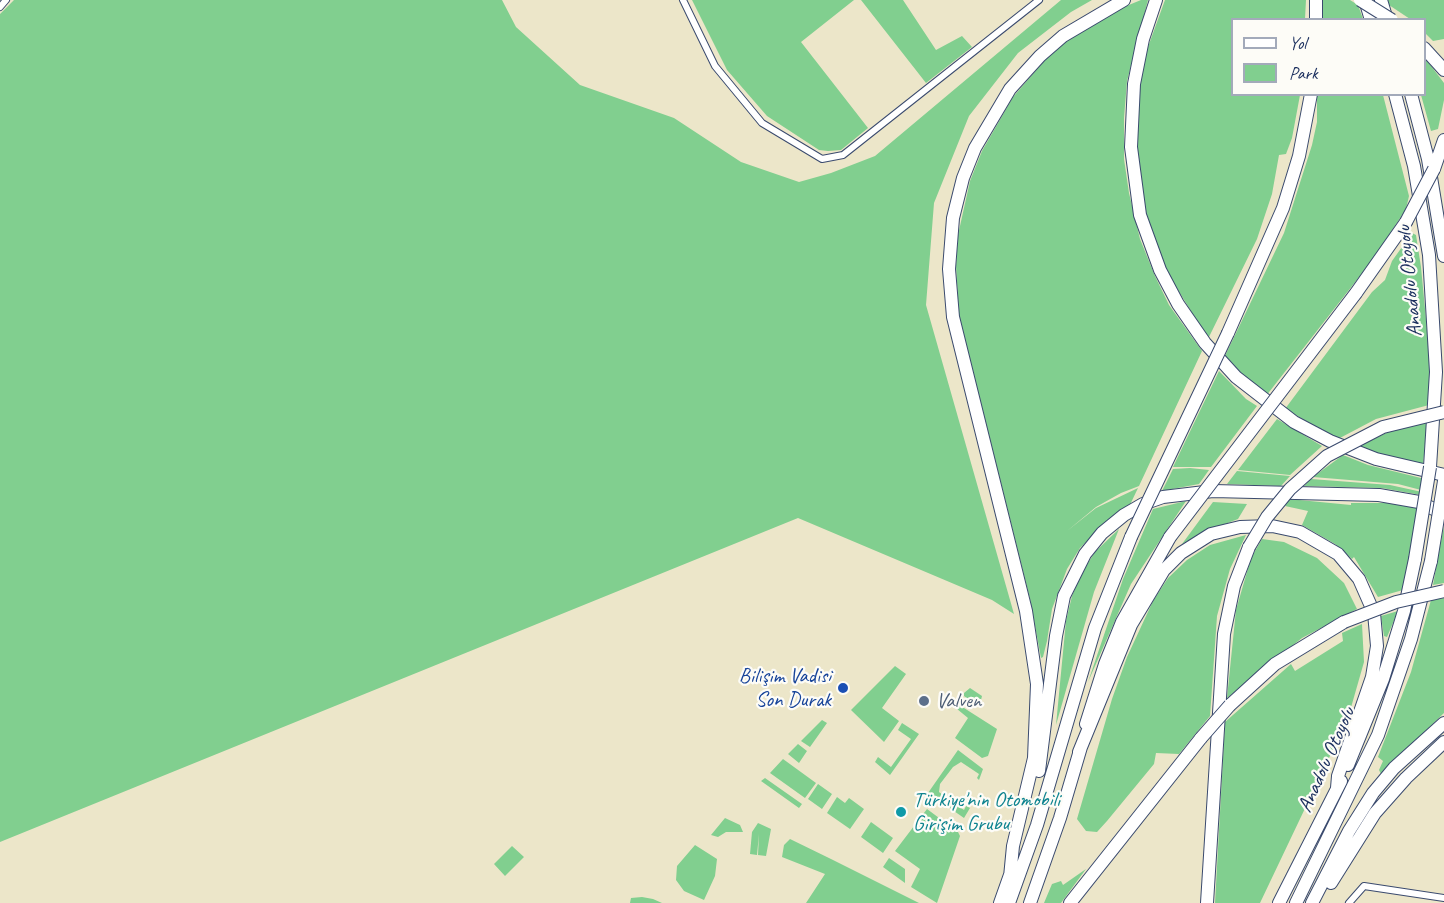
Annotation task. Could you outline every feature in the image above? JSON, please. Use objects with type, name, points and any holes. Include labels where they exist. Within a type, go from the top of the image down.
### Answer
[{"type":"highway","points":[[1010,877],[1013,846],[1034,758],[1037,720],[1033,648],[1022,595],[958,342],[949,268],[953,218],[963,178],[981,135],[1010,90],[1040,56],[1063,36],[1124,0]]},
{"type":"highway","points":[[1156,0],[1143,39],[1134,84],[1131,147],[1140,215],[1160,270],[1174,297],[1205,343],[1228,369],[1259,397],[1294,422],[1330,441],[1377,459],[1444,475]]},
{"type":"highway","points":[[1316,0],[1316,18]]},
{"type":"highway","points":[[1362,0],[1370,18]]},
{"type":"highway","points":[[1362,0],[1387,18]]},
{"type":"highway","points":[[1381,0],[1389,18]]},
{"type":"highway","points":[[1426,49],[1444,70]]},
{"type":"highway","points":[[1009,903],[1037,825],[1095,628],[1131,537],[1228,333],[1283,208],[1299,156],[1311,96]]},
{"type":"highway","name":"Anadolu Otoyolu","points":[[1279,903],[1337,788],[1383,679],[1404,611],[1430,467],[1436,372],[1430,266],[1416,176],[1396,96]]},
{"type":"highway","name":"Anadolu Otoyolu","points":[[1412,96],[1428,159],[1444,256]]},
{"type":"highway","points":[[1030,903],[1060,818],[1090,708],[1113,642],[1140,586],[1170,537],[1356,293],[1406,222],[1434,169],[1444,140]]},
{"type":"highway","points":[[1207,903],[1224,634],[1234,586],[1250,547],[1267,518],[1290,489],[1327,456],[1383,427],[1444,412]]},
{"type":"highway","name":"Anadolu Otoyolu","points":[[1296,903],[1378,735],[1411,639],[1431,561],[1444,481]]},
{"type":"highway","points":[[999,903],[1010,877],[1031,811],[1042,760],[1056,636],[1064,596],[1084,554],[1115,522],[1143,504],[1163,497],[1214,491],[1379,495],[1419,502],[1444,513]]},
{"type":"highway","points":[[1079,753],[1131,625],[1164,570],[1181,553],[1212,534],[1240,527],[1272,526],[1300,532],[1338,554],[1359,579],[1374,613],[1377,646],[1372,677],[1338,776],[1337,788]]},
{"type":"highway","points":[[1070,903],[1201,738],[1230,705],[1275,664],[1315,637],[1344,622],[1396,602],[1444,591]]},
{"type":"highway","points":[[1312,903],[1349,831],[1373,793],[1394,768],[1444,723]]},
{"type":"highway","points":[[1320,903],[1370,820],[1406,778],[1444,742]]},
{"type":"street","points":[[0,7],[6,0]]},
{"type":"street","points":[[683,0],[715,66],[762,123],[822,159],[843,155],[1039,0]]},
{"type":"street","points":[[1349,903],[1364,886],[1444,898]]},
{"type":"green space","points":[[14,0],[502,0],[516,27],[580,85],[674,118],[741,162],[799,182],[831,173],[875,156],[1061,0],[1092,0],[1071,12],[1018,53],[969,116],[934,203],[926,305],[1014,614],[992,600],[798,518],[0,842],[0,14]]},
{"type":"green space","points":[[692,0],[854,0],[801,42],[868,128],[841,150],[819,150],[767,116],[727,70]]},
{"type":"green space","points":[[861,0],[903,0],[936,50],[962,36],[972,47],[926,83]]},
{"type":"green space","points":[[1141,0],[1148,0],[1127,81],[1124,118],[1124,159],[1129,193],[1140,239],[1155,276],[1169,305],[1202,351],[1139,486],[1096,507],[1067,531],[1096,508],[1138,488],[1128,509],[1096,532],[1080,548],[1067,569],[1052,609],[1047,641],[1041,658],[1030,599],[959,315],[956,266],[958,235],[970,181],[982,151],[1013,97],[1045,60],[1068,40],[1119,9]]},
{"type":"green space","points":[[1165,0],[1306,0],[1305,18],[1231,18],[1231,96],[1300,96],[1292,138],[1286,154],[1279,155],[1272,194],[1257,239],[1208,339],[1164,267],[1145,214],[1136,155],[1139,84],[1144,58]]},
{"type":"green space","points":[[1323,0],[1350,0],[1358,5],[1363,18],[1323,18]]},
{"type":"green space","points":[[1387,0],[1444,0],[1444,39],[1433,41],[1426,34],[1426,18],[1408,18],[1389,5]]},
{"type":"green space","points":[[1426,59],[1444,83],[1444,100],[1438,129],[1431,131],[1421,96],[1426,96]]},
{"type":"green space","points":[[1317,96],[1383,96],[1409,196],[1406,209],[1387,238],[1388,240],[1266,396],[1224,358],[1284,233],[1317,122]]},
{"type":"green space","points":[[1412,233],[1416,235],[1421,267],[1430,361],[1429,405],[1376,419],[1338,439],[1285,409],[1372,292],[1385,280],[1392,261]]},
{"type":"green space","points":[[1219,371],[1246,399],[1257,406],[1211,467],[1173,467]]},
{"type":"green space","points":[[1277,419],[1322,446],[1290,475],[1238,470]]},
{"type":"green space","points":[[1427,421],[1423,466],[1356,447],[1395,429]]},
{"type":"green space","points":[[1343,455],[1368,465],[1421,478],[1421,490],[1398,484],[1313,477]]},
{"type":"green space","points":[[1173,469],[1209,470],[1199,484],[1162,491]]},
{"type":"green space","points":[[1237,471],[1290,476],[1281,486],[1227,484]]},
{"type":"green space","points":[[1311,479],[1390,485],[1422,492],[1421,495],[1382,488],[1304,486]]},
{"type":"green space","points":[[1289,499],[1351,505],[1351,503],[1401,503],[1418,507],[1403,590],[1378,597],[1354,557],[1352,559],[1335,544],[1302,525],[1308,511],[1285,506]]},
{"type":"green space","points":[[1186,501],[1131,584],[1088,682],[1123,579],[1153,509]]},
{"type":"green space","points":[[1213,502],[1247,504],[1238,519],[1202,533],[1182,544]]},
{"type":"green space","points":[[1444,526],[1444,583],[1433,585],[1442,536]]},
{"type":"green space","points":[[1119,529],[1094,592],[1056,725],[1066,621],[1072,596],[1081,574],[1095,552]]},
{"type":"green space","points":[[1246,535],[1230,569],[1217,616],[1210,716],[1179,754],[1156,753],[1154,764],[1107,821],[1097,832],[1086,831],[1077,819],[1112,699],[1127,657],[1153,601],[1168,578],[1187,560],[1210,545]]},
{"type":"green space","points":[[1262,539],[1284,542],[1317,558],[1344,583],[1357,609],[1302,638],[1227,698],[1236,610],[1251,558]]},
{"type":"green space","points":[[1444,598],[1444,713],[1381,774],[1379,770],[1383,761],[1378,757],[1411,672],[1431,600]]},
{"type":"green space","points":[[1398,611],[1387,637],[1384,636],[1381,616]]},
{"type":"green space","points":[[1362,624],[1364,662],[1348,718],[1260,903],[1215,903],[1225,722],[1291,664],[1295,671],[1343,641],[1342,633]]},
{"type":"green space","points":[[895,666],[906,674],[882,708],[899,721],[884,742],[851,710]]},
{"type":"green space","points":[[970,688],[982,696],[980,704],[974,704],[964,696]]},
{"type":"green space","points":[[953,701],[997,729],[988,756],[982,758],[955,738],[968,718],[951,704]]},
{"type":"green space","points":[[822,720],[827,723],[810,747],[801,741]]},
{"type":"green space","points":[[902,723],[919,734],[890,775],[875,762],[878,757],[891,767],[911,739],[898,730]]},
{"type":"green space","points":[[798,744],[807,751],[799,763],[788,754]]},
{"type":"green space","points":[[958,750],[983,769],[979,780],[977,778],[979,774],[961,762],[953,767],[940,784],[939,792],[964,810],[966,806],[970,808],[964,818],[928,793]]},
{"type":"green space","points":[[783,759],[816,783],[805,798],[770,773]]},
{"type":"green space","points":[[765,778],[802,804],[799,808],[761,781]]},
{"type":"green space","points":[[818,784],[832,794],[822,809],[808,799]]},
{"type":"green space","points":[[837,797],[845,803],[849,798],[864,809],[850,829],[827,813]]},
{"type":"green space","points":[[927,809],[958,832],[960,836],[937,903],[911,887],[920,869],[895,851]]},
{"type":"green space","points":[[725,818],[740,825],[743,832],[726,832],[718,837],[711,835]]},
{"type":"green space","points":[[871,822],[893,838],[883,853],[861,837]]},
{"type":"green space","points":[[758,823],[771,829],[766,856],[758,855],[759,834],[757,855],[750,854],[752,832]]},
{"type":"green space","points":[[790,839],[919,903],[806,903],[825,874],[782,857],[784,845]]},
{"type":"green space","points":[[695,845],[717,859],[715,876],[704,900],[684,891],[676,880],[677,866]]},
{"type":"green space","points":[[512,846],[524,857],[505,876],[494,864]]},
{"type":"green space","points":[[889,858],[905,869],[905,883],[883,867]]},
{"type":"green space","points":[[1086,869],[1061,903],[1044,903],[1052,884],[1061,881],[1063,885]]},
{"type":"green space","points":[[642,897],[662,903],[630,903],[631,898]]},
{"type":"place","name":"Bilişim Vadisi Son Durak","points":[[843,688]]},
{"type":"place","name":"Valven","points":[[924,701]]},
{"type":"place","name":"Türkiye'nin Otomobili Girişim Grubu","points":[[901,812]]}]
